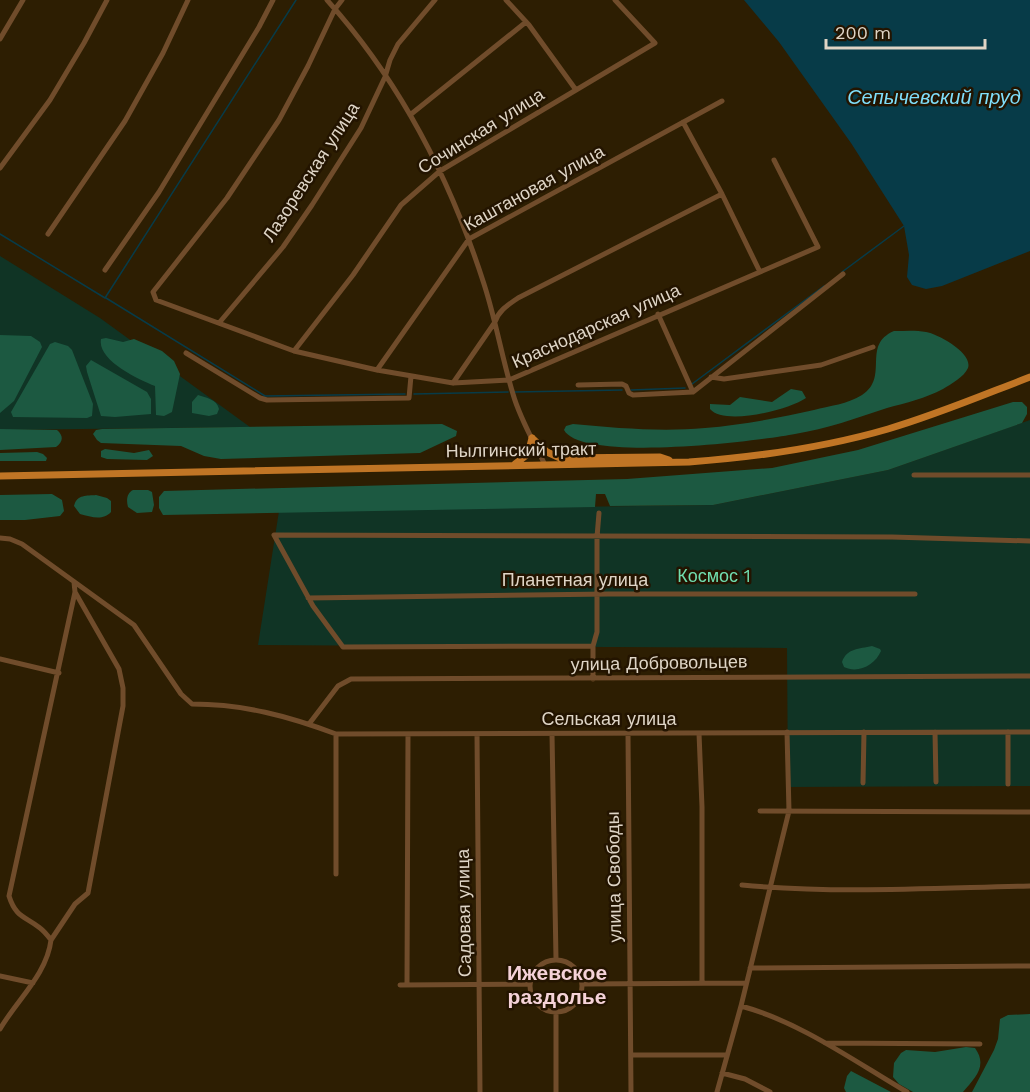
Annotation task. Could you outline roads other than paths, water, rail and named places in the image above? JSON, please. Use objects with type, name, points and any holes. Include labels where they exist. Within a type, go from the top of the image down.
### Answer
[{"type":"main road","name":"Нылгинский тракт","points":[[0,476],[676,462],[740,458],[783,453],[889,429],[1030,377]]},
{"type":"main road","points":[[513,465],[528,454],[532,438],[547,452],[560,458],[660,457],[676,462]]},
{"type":"street","points":[[0,39],[23,0]]},
{"type":"street","points":[[0,168],[50,100],[107,0]]},
{"type":"street","points":[[48,234],[125,121],[163,53],[188,0]]},
{"type":"street","points":[[105,270],[165,183],[273,0]]},
{"type":"street","points":[[327,0],[386,77],[411,116],[440,171],[468,239],[495,322],[513,397],[544,465]]},
{"type":"street","points":[[335,9],[342,0]]},
{"type":"street","name":"Лазоревская улица","points":[[219,324],[283,247],[312,205],[361,128],[386,77],[390,60],[398,44],[435,0]]},
{"type":"street","points":[[506,0],[526,22],[576,90]]},
{"type":"street","name":"Сочинская улица","points":[[294,351],[353,274],[401,205],[440,171],[655,43],[615,0]]},
{"type":"street","name":"Краснодарская улица","points":[[335,9],[309,66],[279,120],[227,198],[153,292],[156,300],[294,351],[377,370],[453,383],[509,380],[818,247],[774,160]]},
{"type":"street","points":[[411,116],[526,22]]},
{"type":"street","name":"Каштановая улица","points":[[377,370],[468,239],[722,101]]},
{"type":"street","points":[[683,122],[722,194],[760,272]]},
{"type":"street","points":[[453,383],[495,322],[498,314],[518,298],[722,194]]},
{"type":"street","points":[[578,385],[622,384],[633,396],[693,392],[843,274]]},
{"type":"street","points":[[658,314],[693,392]]},
{"type":"street","points":[[711,377],[724,379],[821,364],[873,347]]},
{"type":"street","points":[[186,353],[267,400],[409,398],[411,376]]},
{"type":"street","points":[[915,475],[1030,475]]},
{"type":"street","points":[[592,679],[592,646],[597,632],[599,513]]},
{"type":"street","points":[[592,646],[343,647],[308,598],[274,535],[880,537],[1030,541]]},
{"type":"street","points":[[0,538],[22,544],[74,582],[75,592],[9,896],[13,909],[24,919],[41,928],[51,940]]},
{"type":"street","name":"Сельская улица","points":[[74,582],[134,625],[181,694],[192,704],[209,704],[281,715],[336,734],[1030,732]]},
{"type":"street","points":[[0,1029],[33,983],[50,949],[51,940],[75,904],[88,893],[123,706],[123,688],[119,669],[75,592]]},
{"type":"street","name":"Планетная улица","points":[[308,598],[915,594]]},
{"type":"street","points":[[0,659],[58,674]]},
{"type":"street","name":"улица Добровольцев","points":[[309,724],[338,686],[351,679],[1030,676]]},
{"type":"street","points":[[717,1092],[741,1006],[789,811],[787,732]]},
{"type":"street","points":[[863,783],[864,732]]},
{"type":"street","points":[[935,732],[936,782]]},
{"type":"street","points":[[1008,732],[1008,784]]},
{"type":"street","points":[[699,733],[702,807],[702,983]]},
{"type":"street","points":[[336,734],[336,874]]},
{"type":"street","points":[[407,985],[408,734]]},
{"type":"street","name":"Садовая улица","points":[[477,734],[480,1092]]},
{"type":"street","points":[[552,734],[556,959]]},
{"type":"street","name":"улица Свободы","points":[[628,734],[631,1092]]},
{"type":"street","points":[[760,811],[1030,812]]},
{"type":"street","points":[[742,885],[771,887],[1030,886]]},
{"type":"street","points":[[556,959],[564,960],[577,969],[583,984],[578,1000],[572,1006],[556,1012],[540,1007],[531,993],[530,984],[531,976],[541,964],[556,959]]},
{"type":"street","points":[[750,968],[1030,966]]},
{"type":"street","points":[[0,976],[33,983]]},
{"type":"street","points":[[583,984],[746,983]]},
{"type":"street","points":[[400,985],[530,984]]},
{"type":"street","points":[[741,1006],[767,1013],[824,1043],[907,1092]]},
{"type":"street","points":[[556,1012],[556,1092]]},
{"type":"street","points":[[824,1043],[980,1044]]},
{"type":"street","points":[[631,1055],[727,1055]]},
{"type":"street","points":[[722,1073],[745,1079],[770,1092]]},
{"type":"water","name":"Сепычевский пруд","points":[[744,0],[1030,0],[1030,251],[942,286],[926,289],[912,285],[907,277],[909,255],[904,226],[851,143],[779,42]]},
{"type":"waterway","points":[[0,234],[105,298],[296,0]]},
{"type":"waterway","points":[[842,272],[904,226]]},
{"type":"waterway","points":[[692,384],[824,286]]},
{"type":"waterway","points":[[106,298],[265,396],[405,394]]},
{"type":"waterway","points":[[631,390],[685,388]]},
{"type":"waterway","points":[[515,392],[622,390]]},
{"type":"waterway","points":[[414,394],[508,392]]},
{"type":"district","name":"Ижевское раздолье","points":[[557,985]]},
{"type":"park label","name":"Космос 1","points":[[714,576]]}]
